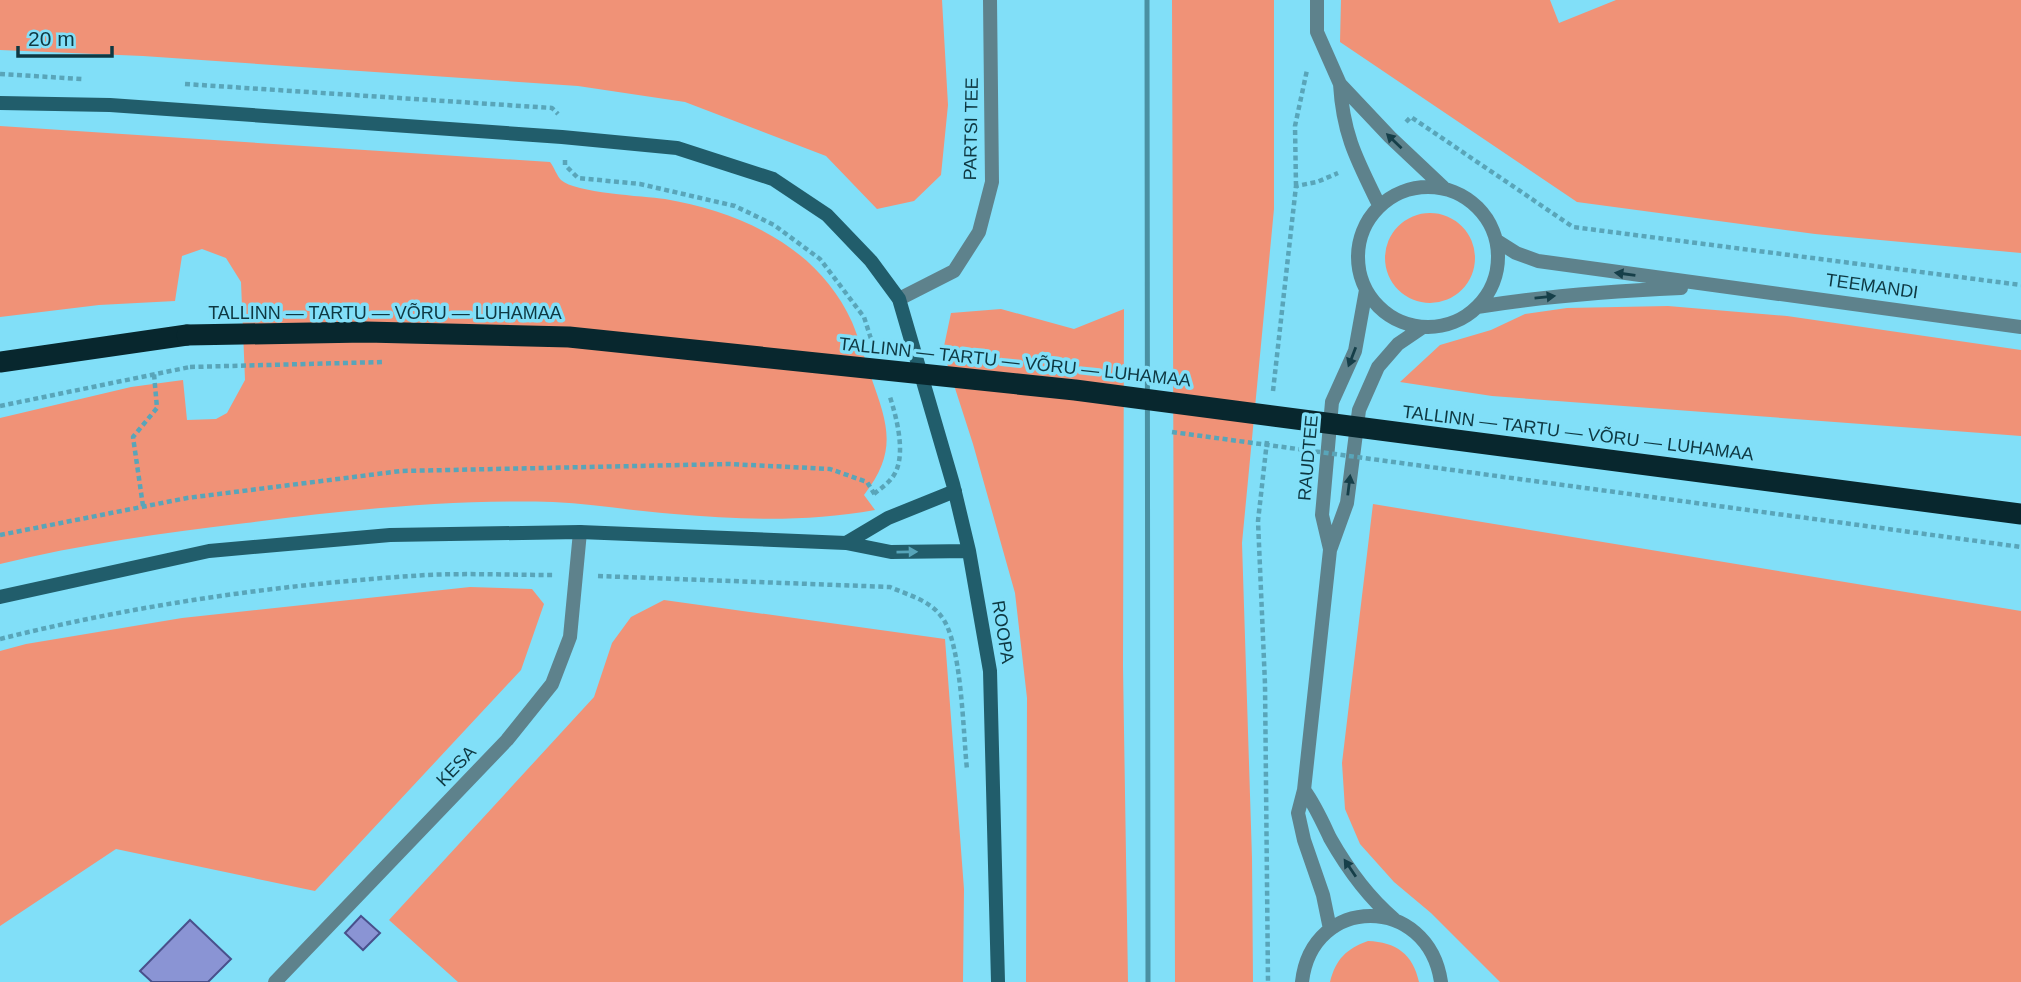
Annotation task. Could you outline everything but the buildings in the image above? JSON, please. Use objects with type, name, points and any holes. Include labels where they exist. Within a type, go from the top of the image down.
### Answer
[{"type":"highway","name":"TALLINN — TARTU — VÕRU — LUHAMAA","points":[[0,362],[187,335],[366,332],[569,337],[1075,390],[2021,514]]},
{"type":"street","name":"PARTSI TEE","points":[[899,299],[954,271],[979,232],[992,182],[990,0]]},
{"type":"street","points":[[1317,0],[1317,32],[1340,84],[1390,137],[1443,187]]},
{"type":"street","points":[[1340,84],[1342,115],[1357,162],[1379,205],[1398,192],[1420,186],[1443,187],[1462,194],[1478,206],[1490,222],[1497,241],[1499,259],[1489,293],[1478,307]]},
{"type":"street","points":[[0,103],[110,105],[562,137],[677,148],[773,179],[827,215],[871,261],[899,299]]},
{"type":"street","name":"RAUDTEE","points":[[1330,550],[1322,515],[1332,402],[1356,351],[1366,290],[1359,269],[1358,246],[1365,224],[1379,205]]},
{"type":"street","name":"TEEMANDI","points":[[1497,241],[1516,253],[1538,261],[2021,327]]},
{"type":"street","name":"TEEMANDI","points":[[1478,307],[1602,291],[1717,286]]},
{"type":"street","points":[[1366,290],[1380,309],[1400,322],[1423,327]]},
{"type":"street","name":"ROOPA","points":[[899,299],[970,551],[990,671],[998,982]]},
{"type":"street","name":"RAUDTEE","points":[[1330,929],[1326,903],[1304,840],[1298,813],[1304,790],[1330,550],[1347,503],[1359,410],[1378,367],[1398,344],[1423,327],[1443,326],[1461,319],[1478,307]]},
{"type":"street","points":[[846,543],[888,517],[954,491]]},
{"type":"street","points":[[0,597],[209,551],[390,536],[580,532],[846,543],[891,552],[970,551]]},
{"type":"street","name":"KESA","points":[[275,982],[507,740],[552,684],[570,637],[580,532]]},
{"type":"street","points":[[1304,790],[1351,871],[1375,901],[1427,943],[1437,961],[1442,982]]},
{"type":"street","points":[[1301,982],[1303,967],[1314,946],[1330,929],[1350,918],[1372,915],[1394,919]]},
{"type":"path","points":[[1272,401],[1296,186],[1295,127],[1317,32]]},
{"type":"path","points":[[0,74],[83,79]]},
{"type":"path","points":[[179,84],[552,108],[561,116],[565,166],[578,178],[640,184],[735,206],[774,225],[820,259],[864,317],[876,354]]},
{"type":"path","points":[[1390,137],[1411,117],[1573,227],[2021,285]]},
{"type":"path","points":[[1296,186],[1317,182],[1357,162]]},
{"type":"path","points":[[0,406],[190,366],[395,362]]},
{"type":"path","points":[[143,506],[135,464],[134,437],[157,408],[154,374]]},
{"type":"path","points":[[874,494],[893,477],[901,452],[897,417],[890,394],[878,395]]},
{"type":"path","points":[[1268,982],[1265,684],[1258,521],[1269,428]]},
{"type":"path","points":[[1164,431],[2021,547]]},
{"type":"path","points":[[0,535],[187,498],[401,471],[729,464],[830,469],[867,482],[888,517]]},
{"type":"path","points":[[890,587],[891,552]]},
{"type":"path","points":[[0,639],[123,613],[256,590],[428,575],[576,576],[890,587],[928,603],[943,617],[955,650],[967,771]]},
{"type":"shaded area","points":[[0,0],[942,0],[948,105],[941,175],[914,201],[877,209],[826,156],[685,102],[578,86],[143,56],[0,50]]},
{"type":"shaded area","points":[[1172,0],[1274,0],[1274,209],[1242,543],[1252,858],[1253,982],[1175,982]]},
{"type":"shaded area","points":[[1341,0],[1550,0],[1559,23],[1616,0],[2021,0],[2021,253],[1815,234],[1577,202],[1340,42]]},
{"type":"shaded area","points":[[0,126],[550,162],[561,180],[580,188],[665,199],[722,213],[749,224],[774,237],[819,273],[852,322],[882,410],[887,438],[882,465],[864,495],[875,510],[825,517],[750,519],[553,502],[399,506],[184,531],[92,545],[0,564],[0,418],[131,387],[183,380],[187,420],[216,419],[227,413],[245,380],[241,282],[226,258],[202,249],[182,256],[175,301],[99,305],[0,317]]},
{"type":"shaded area","points":[[1421,213],[1439,213],[1455,220],[1468,233],[1475,249],[1475,267],[1468,283],[1455,296],[1439,303],[1421,303],[1405,296],[1392,283],[1385,267],[1385,249],[1392,233],[1405,220]]},
{"type":"shaded area","points":[[1668,306],[1787,316],[2021,350],[2021,436],[1492,396],[1400,382],[1440,345],[1491,330],[1525,314],[1567,308]]},
{"type":"shaded area","points":[[1001,309],[1074,329],[1124,309],[1123,667],[1128,982],[1026,982],[1027,698],[1015,593],[973,444],[943,351],[951,313]]},
{"type":"shaded area","points":[[1373,504],[2021,611],[2021,982],[1500,982],[1431,913],[1394,882],[1360,844],[1345,809],[1342,763]]},
{"type":"shaded area","points":[[470,587],[532,589],[544,604],[521,670],[315,891],[116,849],[0,926],[0,651],[26,644],[182,618]]},
{"type":"shaded area","points":[[664,600],[945,639],[964,889],[963,982],[458,982],[389,920],[594,697],[612,643],[631,617]]},
{"type":"shaded area","points":[[1368,941],[1387,944],[1402,951],[1412,964],[1419,982],[1330,982],[1335,967],[1343,956]]},
{"type":"railway","points":[[1147,0],[1148,982]]}]
